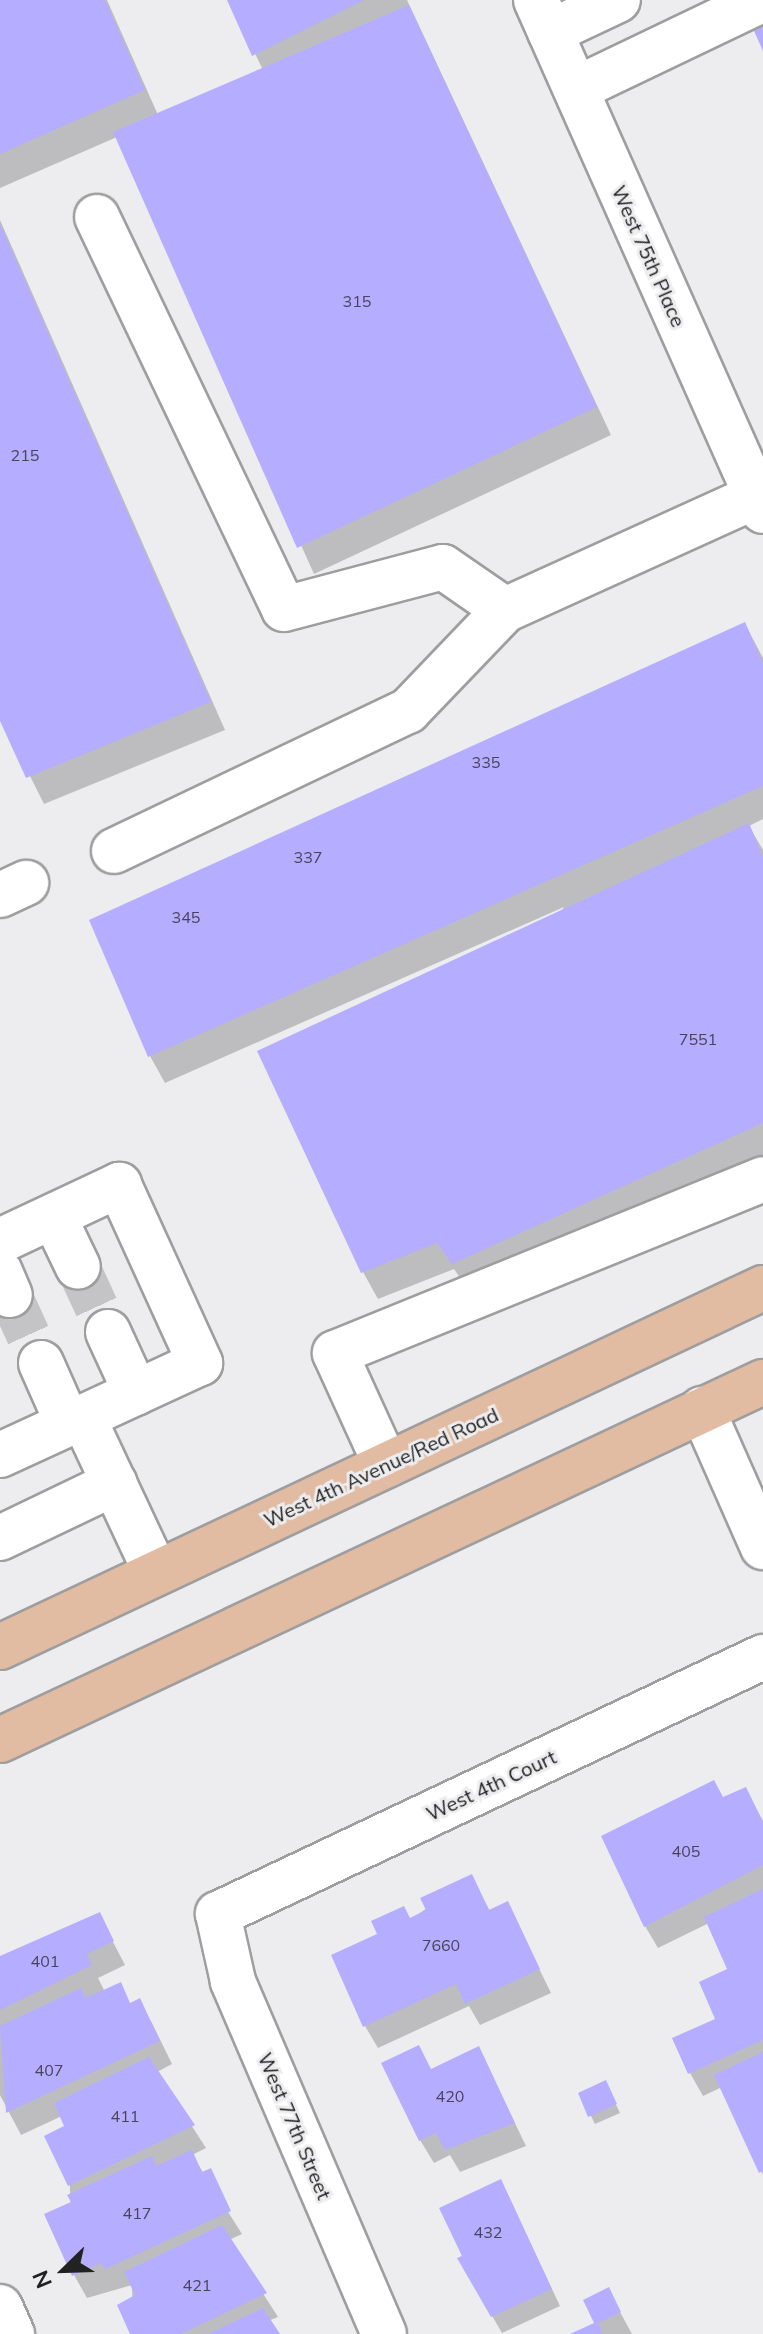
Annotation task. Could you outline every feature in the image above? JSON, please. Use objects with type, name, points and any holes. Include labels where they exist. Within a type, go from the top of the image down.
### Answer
[{"type":"main road","name":"West 4th Avenue/Red Road","points":[[0,1647],[763,1288]]},
{"type":"main road","points":[[0,1740],[763,1382]]},
{"type":"street","points":[[543,16],[618,0]]},
{"type":"street","points":[[576,89],[762,0]]},
{"type":"street","name":"West 75th Place","points":[[543,16],[760,503]]},
{"type":"street","points":[[97,217],[284,609],[443,567],[505,610]]},
{"type":"street","points":[[114,851],[408,711],[505,610],[760,503]]},
{"type":"street","points":[[386,1465],[335,1353],[763,1179]]},
{"type":"street","points":[[0,1241],[119,1185],[200,1363],[0,1455]]},
{"type":"street","points":[[54,1217],[78,1267]]},
{"type":"street","points":[[108,1332],[136,1393]]},
{"type":"street","points":[[41,1363],[115,1483],[156,1573]]},
{"type":"street","points":[[702,1409],[763,1547]]},
{"type":"street","points":[[0,1538],[115,1483]]},
{"type":"street","name":"West 4th Court","points":[[218,1914],[763,1657]]},
{"type":"street","name":"West 77th Street","points":[[218,1914],[233,1981],[384,2334]]},
{"type":"street","points":[[0,2307],[12,2334]]},
{"type":"building","points":[[0,0],[105,0],[145,90],[0,154]]},
{"type":"building","points":[[227,0],[364,0],[252,56]]},
{"type":"building","points":[[409,5],[597,407],[297,548],[113,132]]},
{"type":"building","points":[[763,16],[763,51],[750,22]]},
{"type":"building","points":[[0,224],[211,702],[26,778],[0,721]]},
{"type":"building","points":[[745,622],[763,663],[763,786],[148,1057],[89,920]]},
{"type":"building","points":[[749,823],[763,857],[763,1123],[452,1264],[437,1243],[361,1273],[257,1051]]},
{"type":"building","points":[[714,1780],[723,1797],[746,1787],[763,1822],[763,1865],[644,1927],[601,1836]]},
{"type":"building","points":[[472,1874],[489,1910],[508,1901],[540,1969],[465,2004],[456,1984],[363,2027],[331,1955],[377,1934],[371,1921],[404,1906],[410,1918],[426,1910],[420,1898]]},
{"type":"building","points":[[763,1889],[763,2040],[688,2074],[672,2038],[715,2019],[699,1982],[727,1969],[704,1917]]},
{"type":"building","points":[[100,1912],[114,1941],[87,1954],[92,1965],[0,2010],[0,1956]]},
{"type":"building","points":[[121,1982],[130,2003],[140,1998],[160,2041],[6,2113],[0,2026],[81,1988],[86,1998]]},
{"type":"building","points":[[419,2045],[431,2069],[479,2046],[515,2123],[445,2150],[436,2133],[419,2141],[381,2063]]},
{"type":"building","points":[[763,2052],[763,2171],[759,2173],[714,2075]]},
{"type":"building","points":[[149,2057],[195,2125],[68,2186],[44,2136],[64,2126],[54,2103]]},
{"type":"building","points":[[606,2080],[617,2104],[588,2117],[578,2093]]},
{"type":"building","points":[[192,2150],[202,2172],[211,2168],[231,2211],[105,2269],[101,2263],[72,2276],[44,2214],[71,2202],[67,2195],[152,2156],[156,2166]]},
{"type":"building","points":[[501,2179],[552,2289],[491,2317],[457,2258],[462,2256],[439,2208]]},
{"type":"building","points":[[222,2225],[267,2293],[181,2334],[130,2334],[117,2305],[135,2295],[124,2272]]},
{"type":"building","points":[[609,2287],[621,2312],[598,2323],[603,2334],[570,2334],[594,2323],[583,2300]]},
{"type":"building","points":[[263,2308],[280,2334],[208,2334]]},
{"type":"tunnel","points":[[78,1267],[108,1332]]},
{"type":"tunnel","points":[[10,1295],[41,1363]]}]
